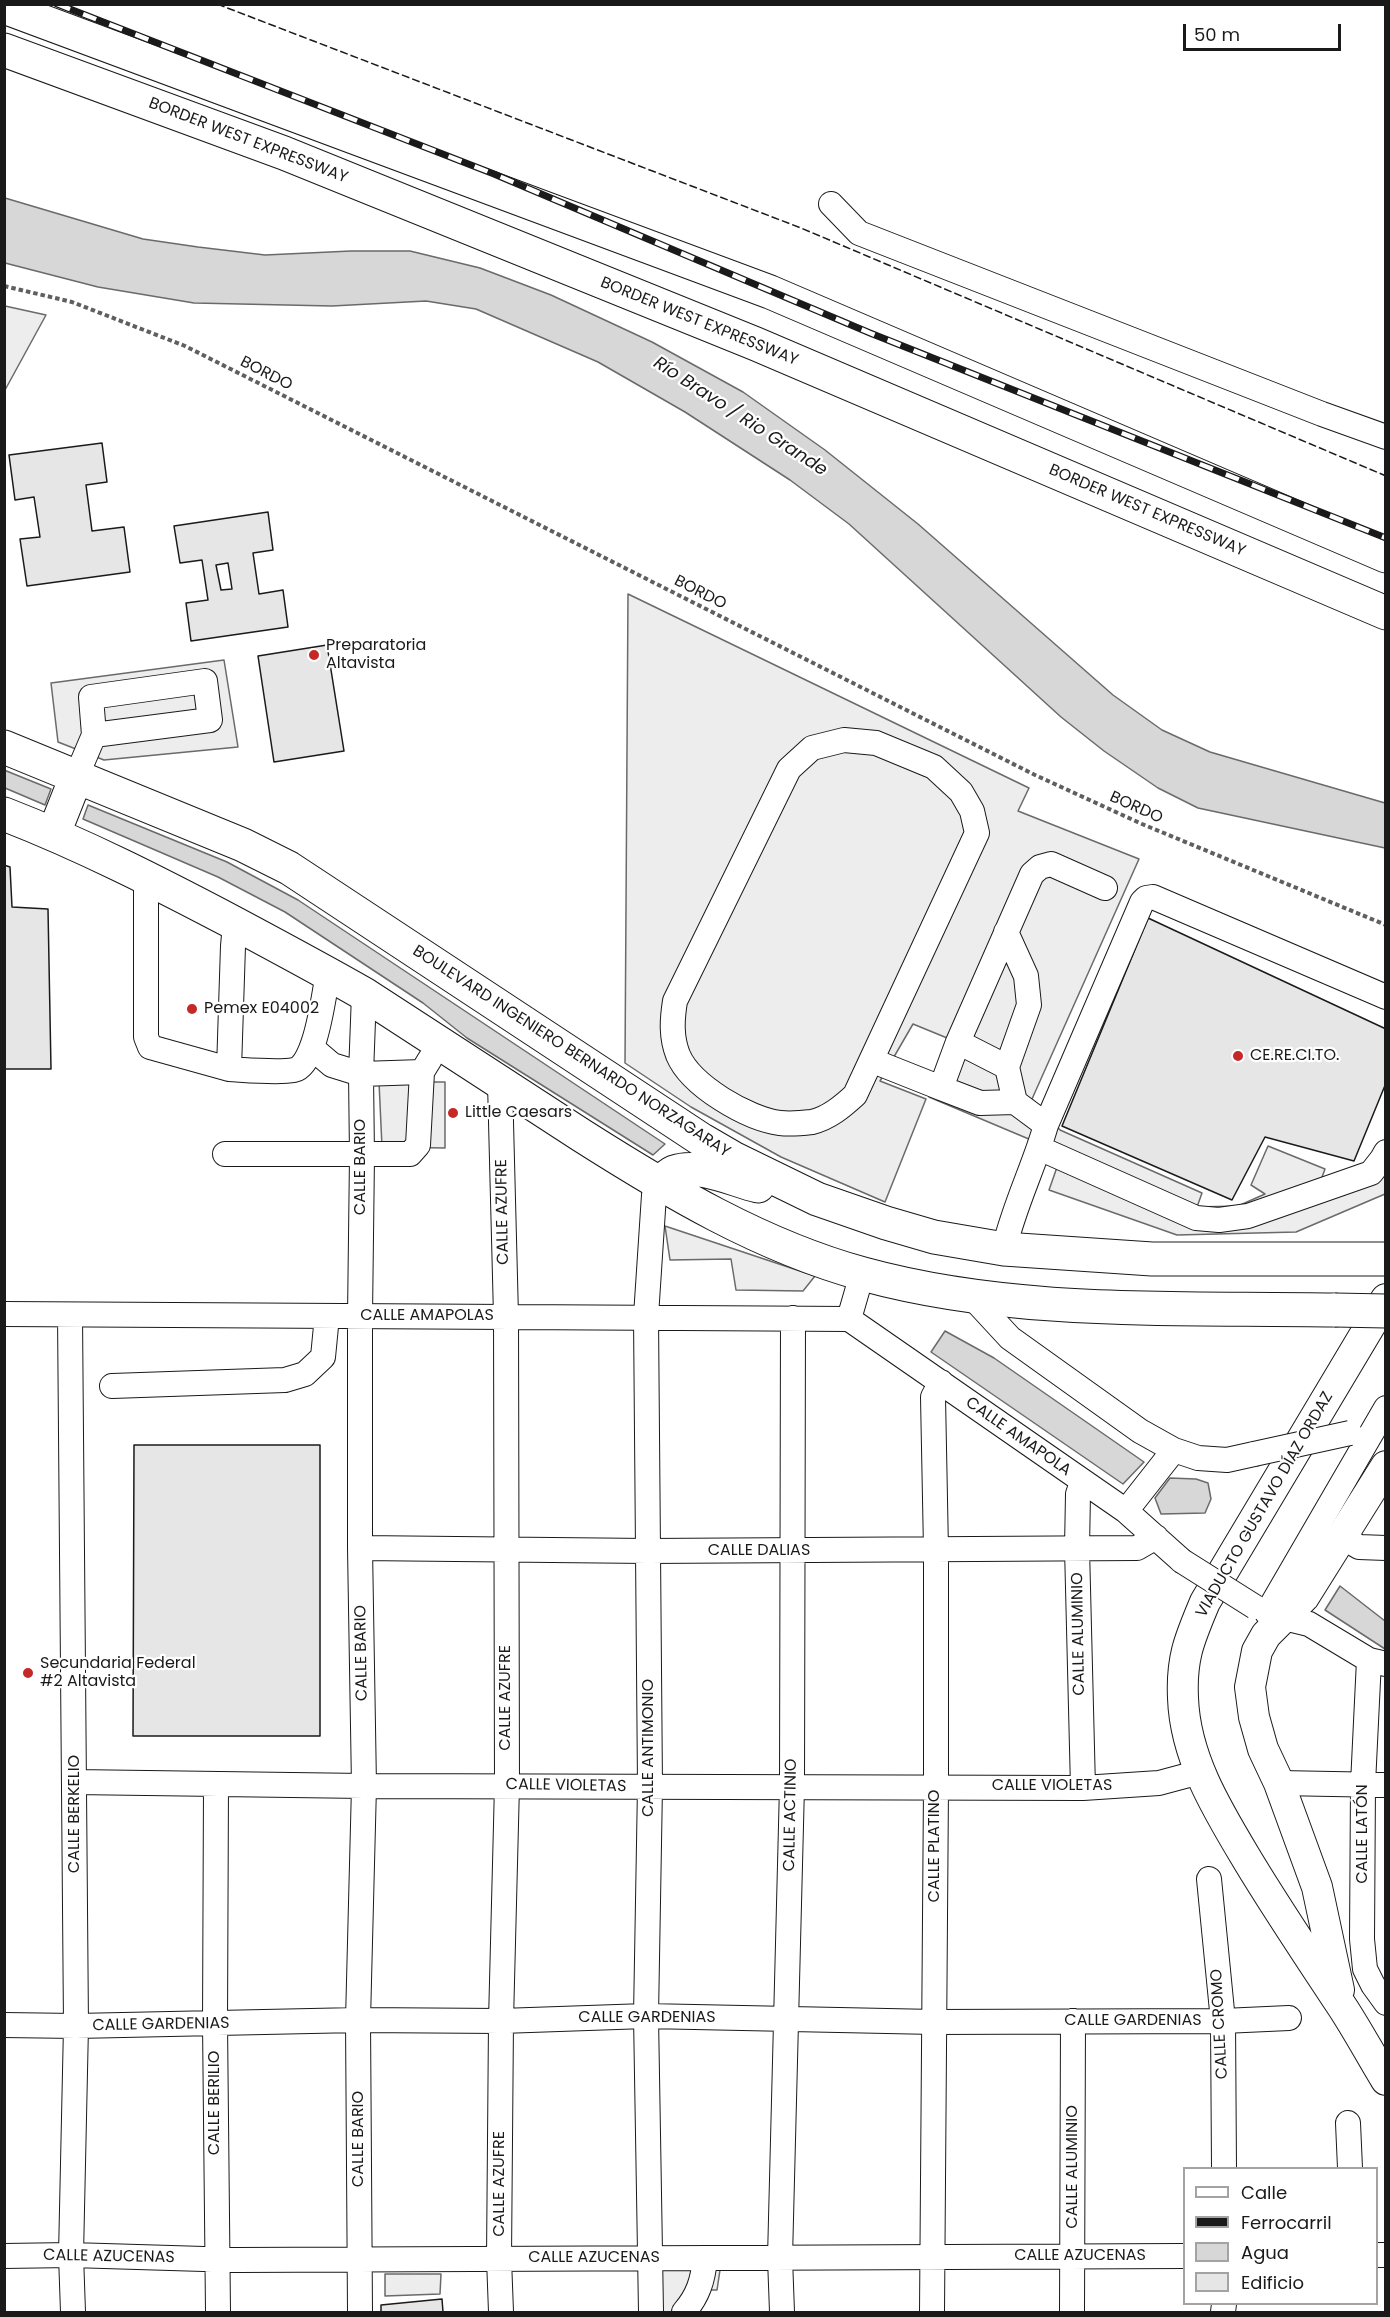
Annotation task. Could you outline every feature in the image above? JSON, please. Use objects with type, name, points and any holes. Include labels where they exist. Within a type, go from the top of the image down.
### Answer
[{"type":"highway","points":[[4,7],[770,292],[1386,556]]},
{"type":"highway","name":"BORDER WEST EXPRESSWAY","points":[[4,50],[284,153],[734,335],[1386,613]]},
{"type":"highway","name":"BOULEVARD INGENIERO BERNARDO NORZAGARAY","points":[[4,747],[146,876],[364,994],[659,1184],[736,1225],[788,1247],[862,1274],[973,1298],[1048,1305],[1386,1311]]},
{"type":"highway","name":"BOULEVARD INGENIERO BERNARDO NORZAGARAY","points":[[4,814],[66,804],[243,845],[289,868],[702,1140],[817,1199],[886,1223],[934,1237],[1004,1249],[1152,1259],[1376,1259]]},
{"type":"highway","points":[[659,1184],[672,1173],[691,1170],[706,1171],[764,1187],[787,1184]]},
{"type":"main road","name":"VIADUCTO GUSTAVO DÍAZ ORDAZ","points":[[1386,1299],[1205,1602],[1187,1645],[1183,1671],[1186,1727],[1200,1772],[1223,1820],[1275,1905],[1342,2005],[1386,2080]]},
{"type":"main road","name":"VIADUCTO GUSTAVO DÍAZ ORDAZ","points":[[1342,2005],[1317,1887],[1280,1783],[1263,1749],[1254,1717],[1250,1687],[1257,1650],[1266,1635],[1268,1613],[1304,1596],[1386,1466]]},
{"type":"street","points":[[831,204],[858,233],[1386,437]]},
{"type":"street","points":[[66,804],[94,735],[91,697],[205,681],[210,720],[94,735]]},
{"type":"street","points":[[844,740],[876,743],[934,767],[961,792],[972,811],[977,833],[873,1061],[855,1095],[838,1110],[814,1121],[780,1123],[756,1117],[722,1100],[692,1076],[679,1058],[671,1027],[675,1001],[789,769],[812,748],[844,740]]},
{"type":"street","points":[[941,1088],[958,1042],[1032,874],[1040,867],[1051,864],[1105,888]]},
{"type":"street","points":[[146,876],[146,1037],[150,1047],[229,1069],[294,1070],[305,1064],[312,1048],[328,973]]},
{"type":"street","points":[[1004,1249],[1009,1227],[1046,1125],[1142,902],[1146,898],[1153,897],[1386,997]]},
{"type":"street","points":[[229,1069],[233,946],[236,924]]},
{"type":"street","points":[[1006,932],[1026,976],[1029,1005],[1007,1067],[1015,1102]]},
{"type":"street","name":"CALLE BARIO","points":[[360,2313],[358,2020],[364,1786],[360,1548],[360,1316],[361,1074],[364,994]]},
{"type":"street","points":[[958,1042],[1007,1067]]},
{"type":"street","points":[[225,1154],[362,1156],[410,1154],[418,1145],[422,1072],[440,1044]]},
{"type":"street","points":[[312,1048],[332,1065],[361,1074],[422,1072]]},
{"type":"street","points":[[873,1061],[980,1103],[1015,1102],[1046,1125]]},
{"type":"street","name":"CALLE AZUFRE","points":[[500,1083],[506,1316],[507,1785],[501,2020],[499,2259],[501,2313]]},
{"type":"street","points":[[1039,1148],[1196,1218],[1219,1220],[1248,1216],[1371,1173],[1386,1152]]},
{"type":"street","name":"CALLE ANTIMONIO","points":[[651,2313],[646,2016],[650,1786],[646,1316],[654,1195],[659,1184]]},
{"type":"street","points":[[849,1319],[862,1274]]},
{"type":"street","points":[[973,1298],[1010,1338],[1140,1431],[1167,1459],[1219,1460],[1369,1437]]},
{"type":"street","name":"CALLE AMAPOLAS","points":[[4,1314],[849,1319]]},
{"type":"street","name":"CALLE BERKELIO","points":[[70,1315],[76,2026],[71,2255],[73,2313]]},
{"type":"street","points":[[112,1386],[285,1380],[305,1374],[323,1357],[327,1316]]},
{"type":"street","name":"CALLE ACTINIO","points":[[782,2313],[780,2258],[788,2020],[792,1786],[792,1318]]},
{"type":"street","name":"CALLE AMAPOLA","points":[[849,1319],[1082,1482],[1133,1504],[1155,1537],[1182,1561],[1268,1613],[1309,1624],[1377,1662]]},
{"type":"street","name":"CALLE PLATINO","points":[[932,2313],[936,1786],[936,1550],[933,1397],[941,1382]]},
{"type":"street","points":[[1268,1613],[1386,1408]]},
{"type":"street","points":[[1133,1504],[1167,1459]]},
{"type":"street","name":"CALLE ALUMINIO","points":[[1082,1482],[1078,1494],[1077,1548],[1083,1788]]},
{"type":"street","name":"CALLE DALIAS","points":[[360,1548],[648,1551],[1137,1548],[1155,1537]]},
{"type":"street","points":[[1342,1537],[1359,1547],[1386,1548]]},
{"type":"street","name":"CALLE LATÓN","points":[[1377,1662],[1374,1784],[1362,1939],[1365,1969],[1373,1985],[1386,2002]]},
{"type":"street","name":"CALLE VIOLETAS","points":[[75,1782],[364,1786],[1083,1788],[1159,1783],[1200,1772]]},
{"type":"street","points":[[1280,1783],[1374,1784]]},
{"type":"street","name":"CALLE BERILIO","points":[[216,1785],[215,2023],[218,2313]]},
{"type":"street","name":"CALLE CROMO","points":[[1209,1879],[1223,2021],[1224,2167]]},
{"type":"street","name":"CALLE GARDENIAS","points":[[4,2025],[76,2026],[646,2016],[935,2022],[1223,2021],[1290,2018]]},
{"type":"street","name":"CALLE ALUMINIO","points":[[1072,2313],[1073,2021]]},
{"type":"street","points":[[1348,2123],[1350,2167]]},
{"type":"street","name":"CALLE AZUCENAS","points":[[4,2256],[71,2255],[217,2260],[1183,2256]]},
{"type":"street","points":[[684,2313],[695,2299],[703,2280],[705,2259]]},
{"type":"path","name":"BORDO","points":[[4,286],[72,302],[184,346],[1035,775],[1142,825],[1386,925]]},
{"type":"shaded area","points":[[4,306],[46,315],[5,390]]},
{"type":"shaded area","points":[[628,594],[1029,788],[1018,811],[1139,859],[1032,1099],[1060,1130],[1202,1193],[1197,1207],[1238,1206],[1265,1194],[1251,1185],[1268,1146],[1325,1169],[1314,1199],[1385,1172],[1385,1194],[1296,1232],[1177,1235],[1049,1190],[1062,1153],[929,1097],[952,1040],[913,1024],[880,1081],[926,1099],[885,1202],[781,1157],[691,1107],[625,1063]]},
{"type":"shaded area","points":[[224,660],[238,747],[104,760],[58,742],[51,683]]},
{"type":"shaded area","points":[[379,1082],[445,1082],[445,1148],[382,1147]]},
{"type":"shaded area","points":[[665,1226],[815,1276],[803,1291],[736,1290],[731,1259],[670,1260]]},
{"type":"shaded area","points":[[661,2270],[720,2270],[717,2290],[685,2290],[684,2312],[662,2312]]},
{"type":"shaded area","points":[[385,2274],[441,2274],[440,2294],[385,2296]]},
{"type":"water","name":"Río Bravo / Rio Grande","points":[[5,198],[143,239],[198,247],[265,255],[410,251],[480,268],[551,295],[652,342],[743,392],[825,450],[918,524],[1113,695],[1162,730],[1210,752],[1385,803],[1385,848],[1198,808],[1158,788],[1104,751],[1061,717],[849,524],[790,480],[685,412],[598,362],[476,309],[426,301],[332,306],[194,303],[98,287],[5,263]]},
{"type":"water","points":[[4,770],[51,789],[45,805],[5,788]]},
{"type":"water","points":[[88,805],[227,862],[298,900],[665,1144],[653,1155],[467,1038],[423,1003],[285,912],[218,877],[83,819]]},
{"type":"water","points":[[945,1331],[994,1358],[1144,1462],[1123,1484],[931,1352]]},
{"type":"water","points":[[1170,1478],[1196,1479],[1208,1483],[1211,1499],[1205,1513],[1161,1514],[1155,1498]]},
{"type":"water","points":[[1340,1586],[1385,1621],[1385,1649],[1325,1610]]},
{"type":"building","points":[[102,443],[107,482],[86,485],[92,531],[124,527],[130,572],[27,586],[20,539],[40,537],[34,497],[15,500],[9,455]]},
{"type":"building","points":[[268,512],[273,550],[253,553],[259,594],[283,590],[288,627],[191,641],[186,603],[208,600],[202,560],[180,563],[174,526]],"holes":[[[228,563],[232,589],[221,590],[216,565]]]},
{"type":"building","points":[[327,645],[344,751],[274,762],[258,656]]},
{"type":"building","points":[[4,865],[10,867],[12,907],[48,909],[51,1069],[4,1069]]},
{"type":"building","name":"CE.RE.CI.TO.","points":[[1148,918],[1386,1029],[1386,1083],[1354,1161],[1265,1137],[1232,1200],[1062,1126]]},
{"type":"building","points":[[134,1445],[320,1445],[320,1736],[133,1736]]},
{"type":"building","points":[[442,2299],[443,2312],[381,2312],[381,2305]]},
{"type":"railway","points":[[57,4],[494,174],[870,333],[1386,538]]},
{"type":"fence","points":[[217,4],[801,228],[1386,476]]},
{"type":"place","name":"Preparatoria Altavista","points":[[314,655]]},
{"type":"place","name":"Pemex E04002","points":[[192,1009]]},
{"type":"place","name":"CE.RE.CI.TO.","points":[[1238,1056]]},
{"type":"place","name":"Little Caesars","points":[[453,1113]]},
{"type":"place","name":"Secundaria Federal #2 Altavista","points":[[28,1673]]}]
